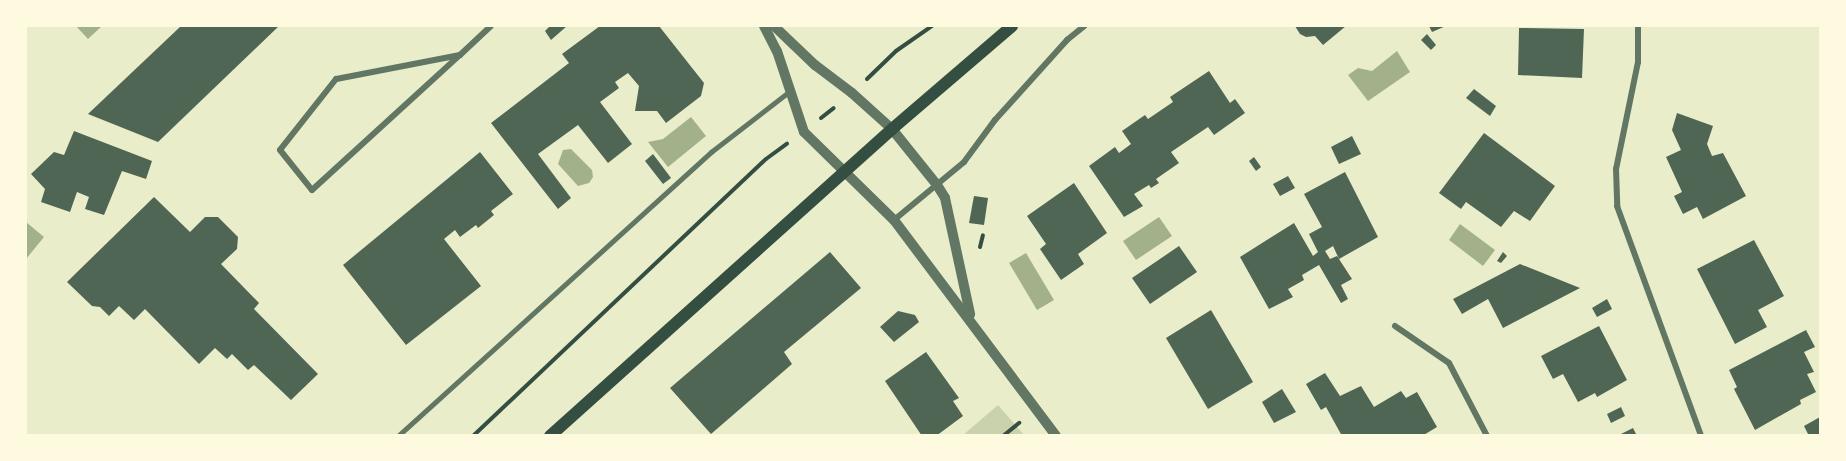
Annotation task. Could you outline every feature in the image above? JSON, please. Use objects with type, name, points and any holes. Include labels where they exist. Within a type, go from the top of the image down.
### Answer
[{"type":"main road","points":[[550,435],[892,129],[1012,26]]},
{"type":"street","points":[[460,56],[336,79],[280,150],[312,190],[460,56],[491,26]]},
{"type":"street","points":[[764,26],[777,51],[804,132],[894,220],[972,320],[1056,435]]},
{"type":"street","points":[[774,26],[815,65],[852,93],[892,129],[937,185],[945,198],[954,247],[972,320]]},
{"type":"street","points":[[894,220],[964,162],[995,120],[1067,40],[1084,26]]},
{"type":"street","points":[[1638,26],[1640,32],[1638,62],[1616,169],[1617,206],[1701,435]]},
{"type":"street","points":[[1395,326],[1449,363],[1487,435]]},
{"type":"lane","points":[[398,435],[711,153],[790,92]]},
{"type":"path","points":[[804,132],[852,93],[896,51],[932,26]]},
{"type":"path","points":[[473,435],[766,159]]},
{"type":"shaded area","points":[[76,26],[102,26],[88,39]]},
{"type":"shaded area","points":[[1397,51],[1410,72],[1368,101],[1348,75],[1358,68],[1372,71]]},
{"type":"shaded area","points":[[691,117],[706,136],[668,167],[648,142],[663,139]]},
{"type":"shaded area","points":[[571,149],[592,170],[593,177],[589,183],[578,186],[558,164],[563,150]]},
{"type":"shaded area","points":[[1159,217],[1172,236],[1136,260],[1123,241]]},
{"type":"shaded area","points":[[26,222],[44,237],[26,259]]},
{"type":"shaded area","points":[[1460,224],[1495,250],[1483,266],[1449,240]]},
{"type":"shaded area","points":[[1026,253],[1054,300],[1037,310],[1009,263]]},
{"type":"shaded area","points":[[998,405],[1024,435],[962,436]]},
{"type":"building","points":[[181,26],[279,26],[158,142],[88,114]]},
{"type":"building","points":[[550,26],[567,26],[551,40],[545,31]]},
{"type":"building","points":[[600,26],[659,26],[704,83],[701,96],[666,123],[657,111],[635,111],[639,86],[628,73],[615,82],[619,88],[600,102],[632,144],[608,163],[578,125],[538,154],[571,198],[558,209],[491,123],[569,63],[562,54]]},
{"type":"building","points":[[1295,26],[1346,26],[1323,45],[1315,36],[1306,37],[1300,34]]},
{"type":"building","points":[[1429,26],[1446,26],[1432,32]]},
{"type":"building","points":[[1519,28],[1584,29],[1582,78],[1518,75]]},
{"type":"building","points":[[1427,34],[1436,45],[1431,50],[1421,40]]},
{"type":"building","points":[[1209,71],[1230,103],[1235,99],[1245,113],[1214,135],[1208,127],[1171,152],[1179,163],[1156,179],[1159,183],[1151,188],[1149,185],[1134,194],[1143,206],[1124,217],[1089,166],[1115,147],[1119,153],[1131,144],[1122,131],[1145,115],[1148,119],[1173,102],[1170,97]]},
{"type":"building","points":[[1474,89],[1496,106],[1490,116],[1466,98]]},
{"type":"building","points":[[1677,113],[1713,126],[1707,144],[1712,156],[1723,153],[1746,196],[1703,219],[1697,207],[1683,214],[1674,196],[1682,192],[1666,157],[1681,150],[1672,130]]},
{"type":"building","points":[[74,131],[152,161],[146,179],[122,171],[104,215],[85,209],[89,197],[77,192],[70,212],[41,202],[45,189],[31,174],[54,152],[64,155]]},
{"type":"building","points":[[1484,133],[1555,186],[1530,221],[1514,211],[1501,227],[1466,202],[1461,209],[1439,193]]},
{"type":"building","points":[[1352,136],[1361,154],[1339,164],[1331,147]]},
{"type":"building","points":[[480,152],[513,194],[491,211],[494,215],[478,228],[476,225],[460,237],[455,230],[444,239],[481,286],[406,345],[343,265]]},
{"type":"building","points":[[653,154],[671,178],[663,184],[645,161]]},
{"type":"building","points":[[1254,157],[1261,167],[1256,171],[1249,161]]},
{"type":"building","points":[[1345,172],[1378,237],[1339,259],[1333,246],[1325,251],[1330,259],[1337,256],[1352,279],[1341,285],[1348,299],[1341,303],[1319,265],[1302,275],[1304,280],[1288,289],[1293,297],[1269,309],[1240,257],[1294,223],[1313,256],[1318,252],[1309,234],[1322,227],[1304,194]]},
{"type":"building","points":[[1288,176],[1295,188],[1280,196],[1273,184]]},
{"type":"building","points":[[1074,183],[1107,233],[1078,254],[1084,264],[1061,280],[1040,249],[1046,244],[1027,216]]},
{"type":"building","points":[[974,196],[988,198],[984,225],[969,223]]},
{"type":"building","points":[[154,197],[190,232],[205,217],[218,217],[238,237],[237,249],[221,264],[259,303],[254,309],[318,374],[291,400],[254,365],[248,370],[232,354],[227,359],[215,348],[199,364],[145,309],[134,320],[119,306],[109,316],[100,307],[92,306],[67,282]]},
{"type":"building","points":[[1754,240],[1784,296],[1758,310],[1767,327],[1735,344],[1697,269]]},
{"type":"building","points":[[1179,246],[1197,272],[1150,304],[1132,278]]},
{"type":"building","points":[[830,252],[861,288],[784,352],[792,364],[711,434],[670,388]]},
{"type":"building","points":[[1503,252],[1507,256],[1501,263],[1497,261]]},
{"type":"building","points":[[1520,264],[1580,288],[1503,328],[1488,299],[1462,314],[1453,299]]},
{"type":"building","points":[[1607,299],[1612,309],[1597,317],[1592,308]]},
{"type":"building","points":[[1211,310],[1253,382],[1208,409],[1166,338]]},
{"type":"building","points":[[898,311],[915,315],[919,322],[894,342],[880,327]]},
{"type":"building","points":[[1599,326],[1627,380],[1597,397],[1595,393],[1578,402],[1563,374],[1553,379],[1541,356]]},
{"type":"building","points":[[1806,330],[1815,347],[1804,352],[1814,372],[1807,374],[1816,392],[1800,400],[1801,404],[1755,430],[1734,389],[1737,387],[1729,370]]},
{"type":"building","points":[[926,352],[959,398],[953,401],[963,416],[936,436],[922,436],[885,381]]},
{"type":"building","points":[[1325,373],[1340,396],[1361,386],[1374,407],[1401,391],[1406,398],[1417,392],[1437,427],[1422,436],[1342,436],[1326,407],[1321,410],[1306,384]]},
{"type":"building","points":[[1282,389],[1296,412],[1274,423],[1262,402]]},
{"type":"building","points":[[1621,407],[1625,416],[1611,423],[1607,414]]},
{"type":"building","points":[[1820,417],[1820,436],[1809,436],[1804,426]]},
{"type":"building","points":[[1633,428],[1637,436],[1617,436]]}]
